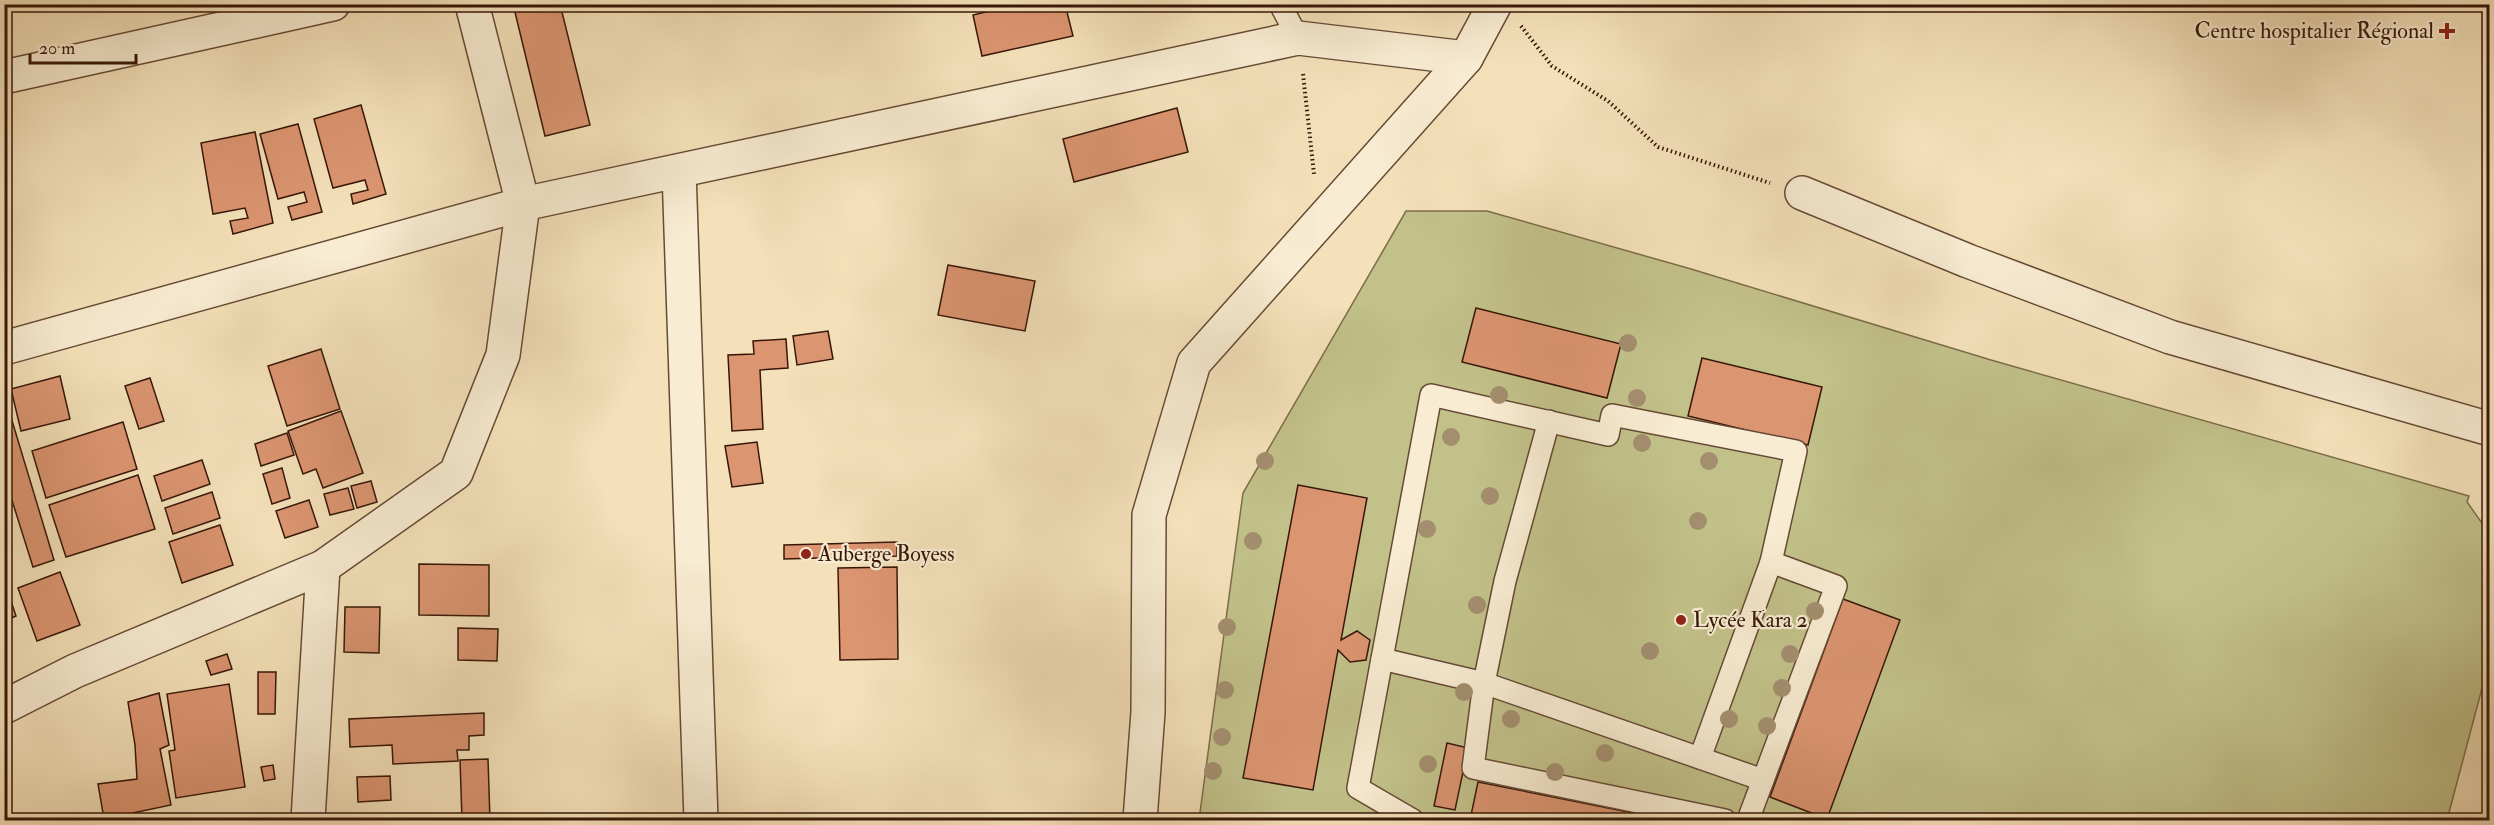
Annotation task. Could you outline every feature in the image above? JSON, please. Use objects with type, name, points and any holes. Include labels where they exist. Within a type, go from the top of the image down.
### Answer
[{"type":"street","points":[[4,77],[333,4]]},
{"type":"street","points":[[4,707],[75,671],[323,567],[456,474],[502,355],[523,204],[472,4]]},
{"type":"street","points":[[1140,820],[1148,712],[1149,515],[1194,363],[1506,13]]},
{"type":"street","points":[[4,348],[523,204],[1298,38],[1466,58]]},
{"type":"street","points":[[679,171],[702,820]]},
{"type":"street","points":[[1802,194],[1968,261],[2170,337],[2490,429]]},
{"type":"street","points":[[308,820],[323,567]]},
{"type":"lane","points":[[1280,4],[1298,38]]},
{"type":"lane","points":[[1413,820],[1358,788],[1431,395],[1608,435],[1612,414],[1796,451],[1771,562],[1700,758]]},
{"type":"lane","points":[[1549,422],[1505,581],[1484,683],[1473,768],[1725,820]]},
{"type":"lane","points":[[1749,820],[1836,586],[1771,562]]},
{"type":"lane","points":[[1382,658],[1484,683],[1762,780]]},
{"type":"path","points":[[1506,13],[1552,66],[1608,101],[1658,147],[1802,194]]},
{"type":"path","points":[[1298,38],[1320,222]]},
{"type":"shaded area","points":[[1406,211],[1487,211],[1691,269],[1991,360],[2469,496],[2467,502],[2489,533],[2489,662],[2447,820],[1199,820],[1243,493]]},
{"type":"building","points":[[513,4],[560,4],[590,125],[545,136]]},
{"type":"building","points":[[1019,4],[1065,4],[1073,36],[982,56],[973,15]]},
{"type":"building","points":[[361,105],[386,194],[353,204],[351,194],[368,190],[365,180],[333,188],[314,119]]},
{"type":"building","points":[[1177,108],[1188,152],[1074,182],[1063,139]]},
{"type":"building","points":[[298,124],[322,212],[292,220],[288,207],[307,202],[304,192],[278,199],[260,134]]},
{"type":"building","points":[[255,132],[273,223],[233,234],[230,221],[248,218],[245,208],[213,214],[201,143]]},
{"type":"building","points":[[948,265],[1035,281],[1025,331],[938,315]]},
{"type":"building","points":[[1476,308],[1621,344],[1607,398],[1462,362]]},
{"type":"building","points":[[828,331],[833,359],[797,365],[793,336]]},
{"type":"building","points":[[786,339],[788,368],[760,370],[763,429],[732,431],[728,355],[754,354],[753,341]]},
{"type":"building","points":[[321,349],[340,409],[287,426],[268,366]]},
{"type":"building","points":[[1702,358],[1822,387],[1808,445],[1688,416]]},
{"type":"building","points":[[60,376],[70,419],[21,431],[11,389]]},
{"type":"building","points":[[150,378],[164,421],[139,429],[125,386]]},
{"type":"building","points":[[4,394],[54,560],[33,567],[4,475]]},
{"type":"building","points":[[341,411],[363,473],[323,488],[316,469],[303,474],[288,431]]},
{"type":"building","points":[[123,422],[137,469],[46,498],[32,451]]},
{"type":"building","points":[[287,433],[294,455],[261,466],[255,444]]},
{"type":"building","points":[[757,442],[763,483],[732,487],[725,446]]},
{"type":"building","points":[[202,460],[210,484],[162,501],[154,476]]},
{"type":"building","points":[[282,468],[290,498],[272,504],[263,474]]},
{"type":"building","points":[[138,475],[155,529],[66,557],[49,505]]},
{"type":"building","points":[[371,481],[377,502],[357,508],[351,486]]},
{"type":"building","points":[[1298,485],[1367,498],[1341,640],[1357,631],[1370,640],[1366,660],[1350,662],[1338,650],[1313,790],[1243,778]]},
{"type":"building","points":[[348,488],[354,509],[330,515],[324,494]]},
{"type":"building","points":[[212,492],[220,518],[173,534],[165,508]]},
{"type":"building","points":[[309,500],[318,527],[285,538],[276,511]]},
{"type":"building","points":[[220,525],[233,565],[182,583],[169,542]]},
{"type":"building","points":[[897,542],[897,556],[784,559],[784,545]]},
{"type":"building","points":[[419,564],[489,565],[489,616],[419,615]]},
{"type":"building","points":[[897,567],[898,659],[840,660],[838,568]]},
{"type":"building","points":[[60,572],[80,625],[37,641],[18,588]]},
{"type":"building","points":[[4,589],[7,589],[16,616],[4,621]]},
{"type":"building","points":[[1843,599],[1900,620],[1827,819],[1770,797]]},
{"type":"building","points":[[345,607],[380,607],[379,653],[344,652]]},
{"type":"building","points":[[458,628],[498,629],[497,661],[458,660]]},
{"type":"building","points":[[227,654],[232,669],[211,675],[206,661]]},
{"type":"building","points":[[258,672],[276,672],[275,714],[258,714]]},
{"type":"building","points":[[229,684],[245,787],[176,798],[169,751],[175,750],[167,694]]},
{"type":"building","points":[[159,693],[169,745],[160,749],[171,805],[104,819],[98,784],[137,779],[135,745],[128,702]]},
{"type":"building","points":[[484,713],[484,735],[469,736],[469,750],[457,750],[458,761],[393,764],[392,745],[350,747],[349,719]]},
{"type":"building","points":[[1447,743],[1468,748],[1455,810],[1434,806]]},
{"type":"building","points":[[488,759],[490,820],[462,820],[460,760]]},
{"type":"building","points":[[273,765],[275,779],[264,781],[261,767]]},
{"type":"building","points":[[390,776],[391,800],[358,802],[357,777]]},
{"type":"building","points":[[1478,782],[1668,820],[1470,820]]},
{"type":"place","name":"Centre hospitalier Régional","points":[[2447,31]]},
{"type":"place","name":"Auberge Boyess","points":[[806,554]]},
{"type":"place","name":"Lycée Kara 2","points":[[1681,620]]}]
